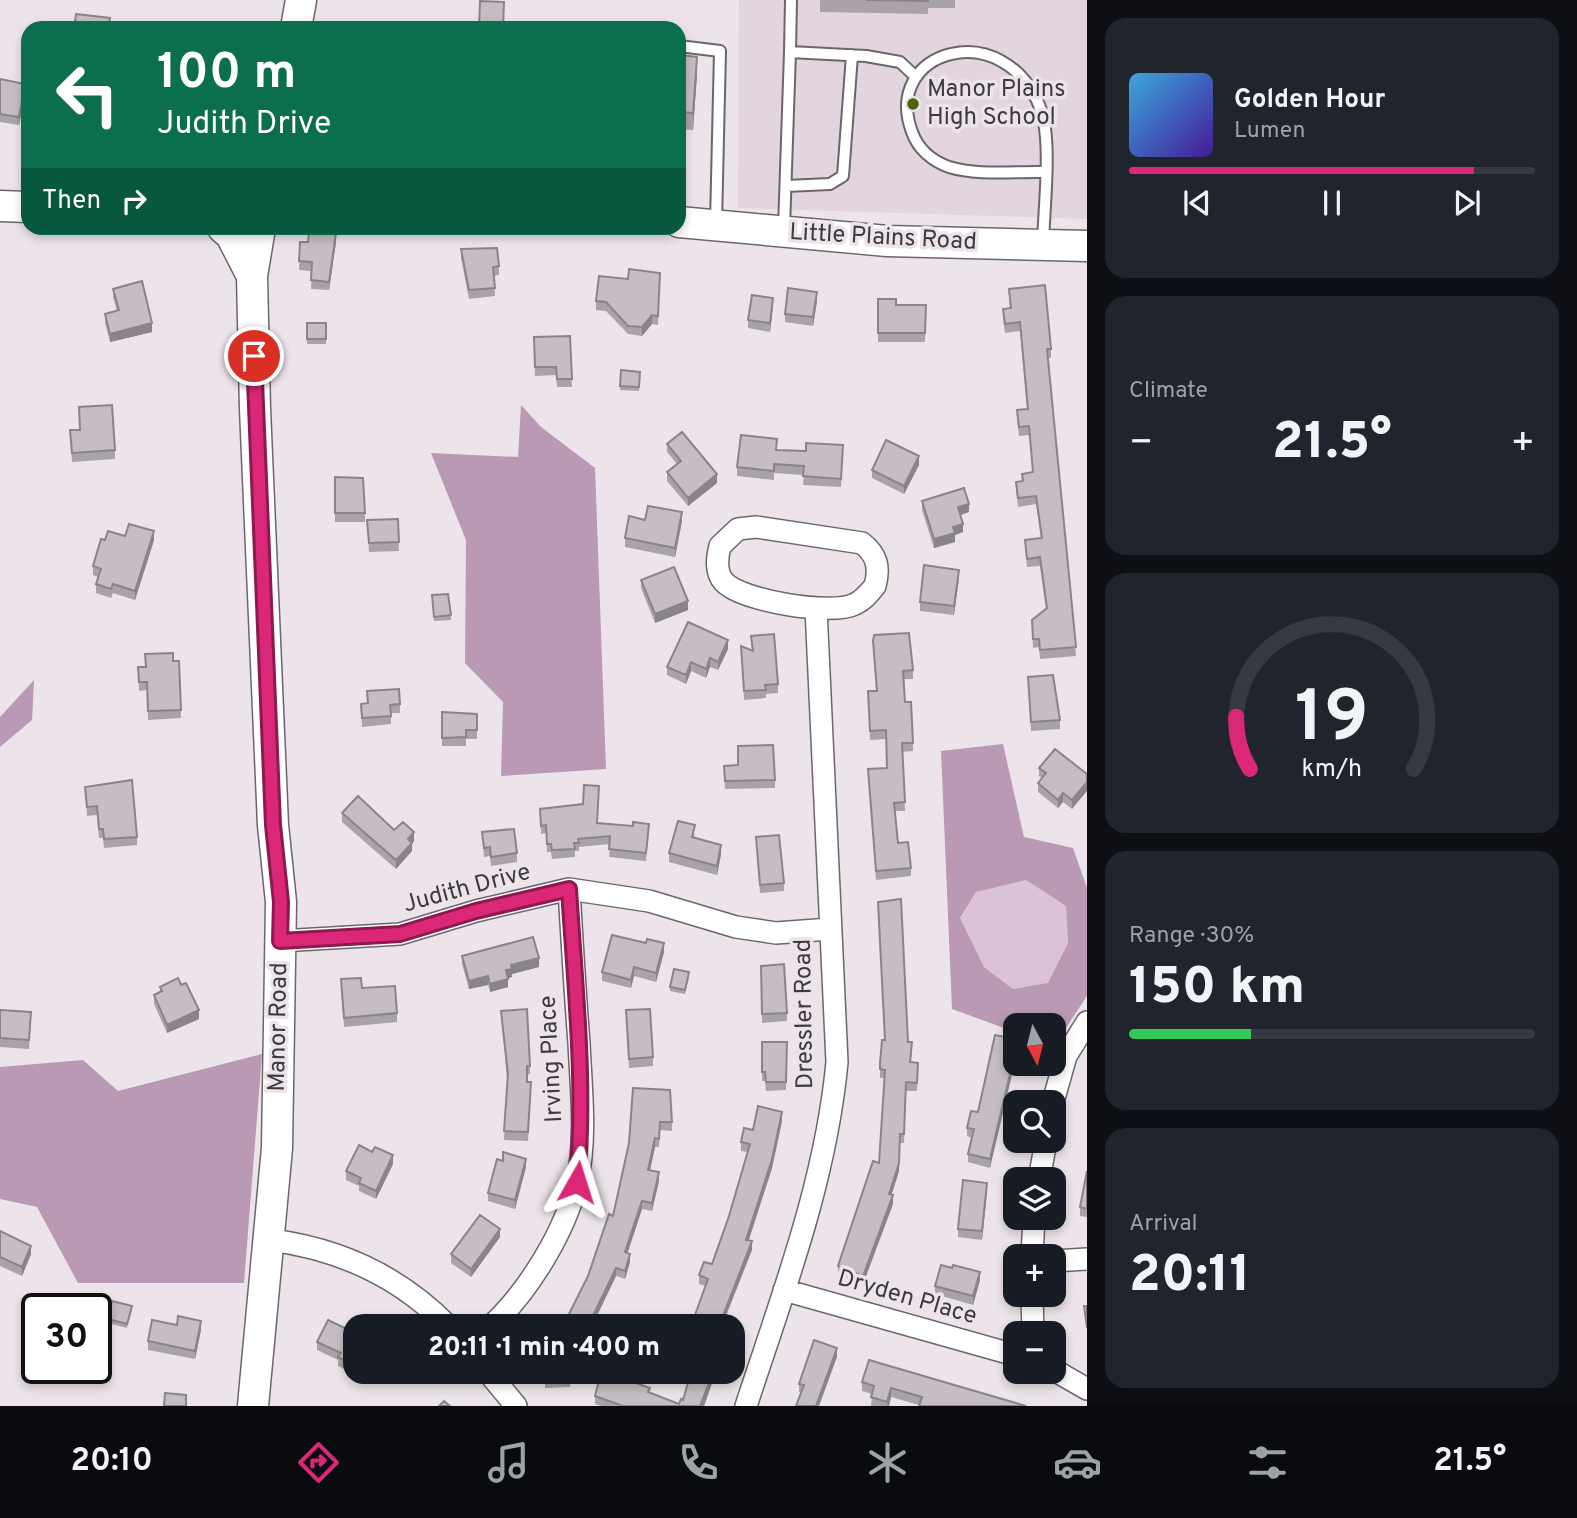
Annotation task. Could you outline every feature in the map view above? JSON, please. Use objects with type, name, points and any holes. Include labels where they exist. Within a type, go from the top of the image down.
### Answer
[{"type":"street","points":[[297,21],[301,0]]},
{"type":"street","points":[[0,206],[21,207]]},
{"type":"street","name":"Little Plains Road","points":[[686,223],[887,241],[1087,246]]},
{"type":"street","points":[[231,235],[252,276]]},
{"type":"street","name":"Manor Road","points":[[253,1406],[271,1240],[277,1148],[281,902],[273,825],[254,409],[252,276],[259,235]]},
{"type":"street","points":[[756,527],[852,539],[871,550],[879,573],[875,586],[866,597],[854,605],[816,608],[758,598],[733,589],[724,581],[718,570],[720,546],[738,529],[756,527]]},
{"type":"street","name":"Dressler Road","points":[[746,1406],[811,1206],[832,1115],[837,1062],[816,608]]},
{"type":"street","name":"Judith Drive","points":[[280,941],[400,934],[476,911],[569,889],[649,901],[736,927],[776,933],[830,929]]},
{"type":"street","name":"Irving Place","points":[[503,1314],[523,1293],[540,1265],[577,1182],[582,1133],[581,1079],[569,889]]},
{"type":"street","points":[[1057,1090],[1066,1056],[1087,1023]]},
{"type":"street","points":[[271,1240],[310,1245],[359,1263],[389,1278],[436,1314]]},
{"type":"street","points":[[1066,1260],[1087,1259]]},
{"type":"street","name":"Dryden Place","points":[[784,1290],[1003,1352]]},
{"type":"street","points":[[1066,1377],[1087,1389]]},
{"type":"street","points":[[498,1384],[516,1406]]},
{"type":"lane","points":[[784,233],[791,0]]},
{"type":"lane","points":[[686,47],[720,51],[716,226]]},
{"type":"lane","points":[[1043,246],[1045,172],[1046,134],[1041,111],[1028,85],[1006,63],[983,53],[956,51],[936,60],[916,77],[907,100],[907,120],[914,139],[926,155],[950,167],[1045,172]]},
{"type":"lane","points":[[790,52],[852,55],[900,62],[916,77]]},
{"type":"lane","points":[[786,186],[830,184],[843,176],[852,55]]},
{"type":"shaded area","name":"Manor Plains High School","points":[[739,0],[1087,0],[1087,219],[738,208]]},
{"type":"shaded area","points":[[521,405],[541,427],[595,468],[606,769],[501,776],[503,702],[465,663],[466,540],[431,453],[518,457]]},
{"type":"shaded area","points":[[34,680],[32,720],[0,747],[0,717]]},
{"type":"shaded area","points":[[1003,744],[1024,837],[1073,848],[1087,888],[1087,996],[1066,1028],[1066,1013],[1003,1013],[1003,1028],[952,1009],[941,751]],"holes":[[[1026,880],[1066,906],[1068,943],[1048,983],[1013,989],[984,967],[960,918],[976,892]]]},
{"type":"shaded area","points":[[1026,880],[1066,906],[1068,943],[1048,984],[1013,989],[984,967],[960,919],[976,892]]},
{"type":"shaded area","points":[[262,1054],[244,1283],[78,1283],[37,1207],[0,1199],[0,1067],[83,1060],[118,1091]]},
{"type":"building","points":[[866,0],[928,0],[928,1]]},
{"type":"building","points":[[480,1],[504,2],[503,21],[479,21]]},
{"type":"building","points":[[76,14],[110,18],[110,21],[75,21]]},
{"type":"building","points":[[686,56],[697,57],[693,113],[686,112]]},
{"type":"building","points":[[0,79],[21,83],[19,117],[0,114]]},
{"type":"building","points":[[309,235],[336,235],[329,282],[311,280],[312,262],[299,261],[300,242],[308,242]]},
{"type":"building","points":[[497,248],[499,266],[493,267],[495,288],[469,290],[461,249]]},
{"type":"building","points":[[629,269],[660,273],[658,316],[652,315],[642,327],[628,326],[606,302],[596,301],[599,276],[628,279]]},
{"type":"building","points":[[142,281],[152,323],[110,334],[105,314],[119,310],[113,289]]},
{"type":"building","points":[[1045,285],[1051,349],[1047,349],[1076,647],[1040,650],[1039,639],[1033,639],[1032,620],[1047,608],[1040,557],[1027,559],[1025,540],[1042,538],[1036,496],[1018,498],[1016,482],[1023,481],[1022,474],[1033,472],[1029,426],[1019,427],[1017,410],[1028,409],[1020,322],[1005,324],[1003,309],[1011,308],[1009,289]]},
{"type":"building","points":[[788,288],[817,292],[813,317],[785,314]]},
{"type":"building","points":[[752,295],[773,298],[770,323],[748,320]]},
{"type":"building","points":[[878,299],[896,299],[896,305],[926,305],[925,333],[878,333]]},
{"type":"building","points":[[307,323],[326,323],[326,339],[307,339]]},
{"type":"building","points":[[570,336],[572,379],[557,379],[556,367],[535,367],[534,337]]},
{"type":"building","points":[[621,370],[640,372],[639,387],[620,386]]},
{"type":"building","points":[[112,405],[115,450],[72,453],[70,430],[80,430],[79,407]]},
{"type":"building","points":[[682,432],[717,474],[688,498],[667,472],[681,461],[667,444]]},
{"type":"building","points":[[741,435],[777,439],[776,450],[806,451],[806,443],[843,445],[841,479],[803,476],[804,466],[774,464],[774,471],[737,467]]},
{"type":"building","points":[[886,440],[919,456],[904,486],[872,470]]},
{"type":"building","points":[[335,477],[363,478],[365,513],[335,513]]},
{"type":"building","points":[[964,488],[969,504],[958,507],[963,524],[953,527],[955,533],[934,539],[922,501]]},
{"type":"building","points":[[648,506],[682,512],[675,548],[625,538],[629,516],[645,520]]},
{"type":"building","points":[[398,519],[399,542],[369,543],[367,520]]},
{"type":"building","points":[[129,524],[154,531],[135,591],[113,584],[111,589],[96,584],[101,569],[93,566],[101,539],[105,540],[108,531],[125,536]]},
{"type":"building","points":[[924,565],[959,570],[954,606],[920,602]]},
{"type":"building","points":[[674,567],[688,601],[655,614],[641,580]]},
{"type":"building","points":[[448,594],[451,615],[434,617],[432,595]]},
{"type":"building","points":[[688,622],[728,640],[718,662],[710,658],[706,669],[691,662],[686,675],[667,667]]},
{"type":"building","points":[[909,633],[913,670],[903,671],[905,702],[911,702],[913,743],[902,743],[905,802],[894,803],[898,843],[908,842],[911,868],[876,871],[868,769],[887,768],[886,730],[870,731],[868,691],[877,691],[873,641],[874,635]]},
{"type":"building","points":[[774,634],[778,684],[765,685],[766,690],[744,691],[741,646],[753,651],[751,636]]},
{"type":"building","points":[[173,653],[173,661],[179,661],[181,710],[148,711],[147,682],[139,682],[138,667],[146,667],[145,654]]},
{"type":"building","points":[[1053,675],[1060,720],[1031,722],[1028,677]]},
{"type":"building","points":[[399,689],[400,704],[390,705],[391,716],[362,718],[361,704],[368,703],[367,691]]},
{"type":"building","points":[[442,712],[477,714],[477,730],[466,730],[466,737],[442,738]]},
{"type":"building","points":[[773,745],[775,780],[725,781],[724,766],[738,765],[738,746]]},
{"type":"building","points":[[1055,749],[1087,774],[1087,782],[1072,800],[1063,793],[1058,800],[1038,783],[1046,773],[1039,768]]},
{"type":"building","points":[[132,780],[137,837],[104,839],[103,829],[99,829],[97,806],[87,807],[85,787]]},
{"type":"building","points":[[584,785],[599,786],[597,823],[633,826],[633,822],[649,824],[646,853],[609,849],[610,836],[578,839],[579,843],[574,843],[575,849],[552,850],[551,844],[547,844],[546,825],[541,826],[540,809],[583,804]]},
{"type":"building","points":[[358,796],[394,830],[403,822],[414,832],[408,839],[412,843],[396,860],[342,813]]},
{"type":"building","points":[[678,821],[695,825],[692,837],[721,845],[717,866],[669,853]]},
{"type":"building","points":[[514,829],[517,853],[491,857],[490,847],[484,848],[482,832]]},
{"type":"building","points":[[779,835],[784,883],[760,885],[756,837]]},
{"type":"building","points":[[901,899],[908,1042],[912,1042],[910,1062],[918,1063],[917,1083],[906,1082],[904,1134],[900,1134],[899,1163],[889,1194],[893,1195],[863,1276],[838,1266],[873,1161],[879,1163],[885,1070],[880,1069],[880,1063],[882,1040],[885,1040],[878,902]]},
{"type":"building","points":[[612,935],[646,943],[647,939],[664,943],[656,973],[634,967],[631,980],[602,972]]},
{"type":"building","points":[[533,937],[539,958],[511,965],[512,969],[506,970],[508,979],[490,984],[488,976],[469,981],[462,956]]},
{"type":"building","points":[[784,964],[787,1013],[762,1014],[761,966]]},
{"type":"building","points":[[674,969],[689,972],[685,990],[670,987]]},
{"type":"building","points":[[178,978],[181,985],[186,983],[199,1010],[167,1025],[154,995],[162,991],[160,987]]},
{"type":"building","points":[[361,978],[362,988],[395,986],[397,1013],[344,1018],[341,979]]},
{"type":"building","points":[[527,1009],[530,1066],[527,1066],[527,1082],[531,1082],[528,1132],[504,1131],[508,1074],[501,1011]]},
{"type":"building","points":[[650,1009],[653,1057],[629,1059],[626,1010]]},
{"type":"building","points":[[0,1010],[31,1012],[29,1040],[0,1038]]},
{"type":"building","points":[[995,1035],[1003,1037],[1003,1076],[1010,1076],[1006,1090],[1003,1090],[1003,1104],[990,1159],[968,1154],[974,1129],[967,1128],[971,1111],[978,1112]]},
{"type":"building","points":[[762,1042],[787,1042],[786,1082],[766,1082],[765,1072],[762,1072]]},
{"type":"building","points":[[633,1088],[670,1090],[672,1122],[660,1122],[659,1139],[655,1138],[648,1170],[659,1172],[652,1203],[642,1201],[625,1252],[630,1254],[625,1271],[616,1268],[594,1314],[569,1314],[588,1276],[609,1214],[613,1216],[629,1143]]},
{"type":"building","points":[[758,1106],[782,1112],[772,1159],[746,1240],[752,1241],[724,1314],[695,1314],[708,1279],[699,1275],[704,1262],[712,1264],[750,1144],[741,1142],[744,1128],[753,1130]]},
{"type":"building","points":[[359,1145],[372,1152],[375,1147],[393,1155],[376,1191],[359,1183],[361,1178],[346,1171]]},
{"type":"building","points":[[503,1152],[526,1159],[515,1200],[488,1193],[497,1159],[503,1161]]},
{"type":"building","points":[[1087,1171],[1087,1209],[1080,1207]]},
{"type":"building","points":[[963,1180],[987,1183],[982,1231],[958,1229]]},
{"type":"building","points":[[480,1215],[500,1229],[471,1269],[451,1254]]},
{"type":"building","points":[[0,1231],[31,1246],[22,1267],[0,1257]]},
{"type":"building","points":[[941,1265],[952,1268],[953,1265],[980,1272],[973,1296],[935,1286]]},
{"type":"building","points":[[112,1301],[132,1306],[127,1324],[112,1320]]},
{"type":"building","points":[[1084,1306],[1087,1306],[1087,1328]]},
{"type":"building","points":[[178,1316],[201,1321],[195,1351],[148,1341],[152,1320],[177,1325]]},
{"type":"building","points":[[328,1320],[343,1327],[343,1360],[338,1357],[341,1353],[317,1342]]},
{"type":"building","points":[[814,1340],[837,1348],[816,1406],[796,1406],[804,1385],[799,1384]]},
{"type":"building","points":[[869,1360],[1026,1406],[919,1406],[922,1397],[891,1388],[887,1402],[871,1397],[874,1386],[862,1382]]},
{"type":"building","points":[[598,1384],[639,1384],[650,1388],[648,1392],[679,1404],[681,1399],[683,1400],[688,1384],[709,1384],[700,1406],[623,1406],[595,1396]]},
{"type":"building","points":[[165,1393],[186,1395],[186,1406],[164,1406]]},
{"type":"place","name":"Manor Plains High School","points":[[913,104]]},
{"type":"route","points":[[254,356],[254,409],[273,825],[281,902],[280,941],[337,940],[400,934],[476,911],[569,889],[581,1079],[582,1133],[577,1182]]}]
